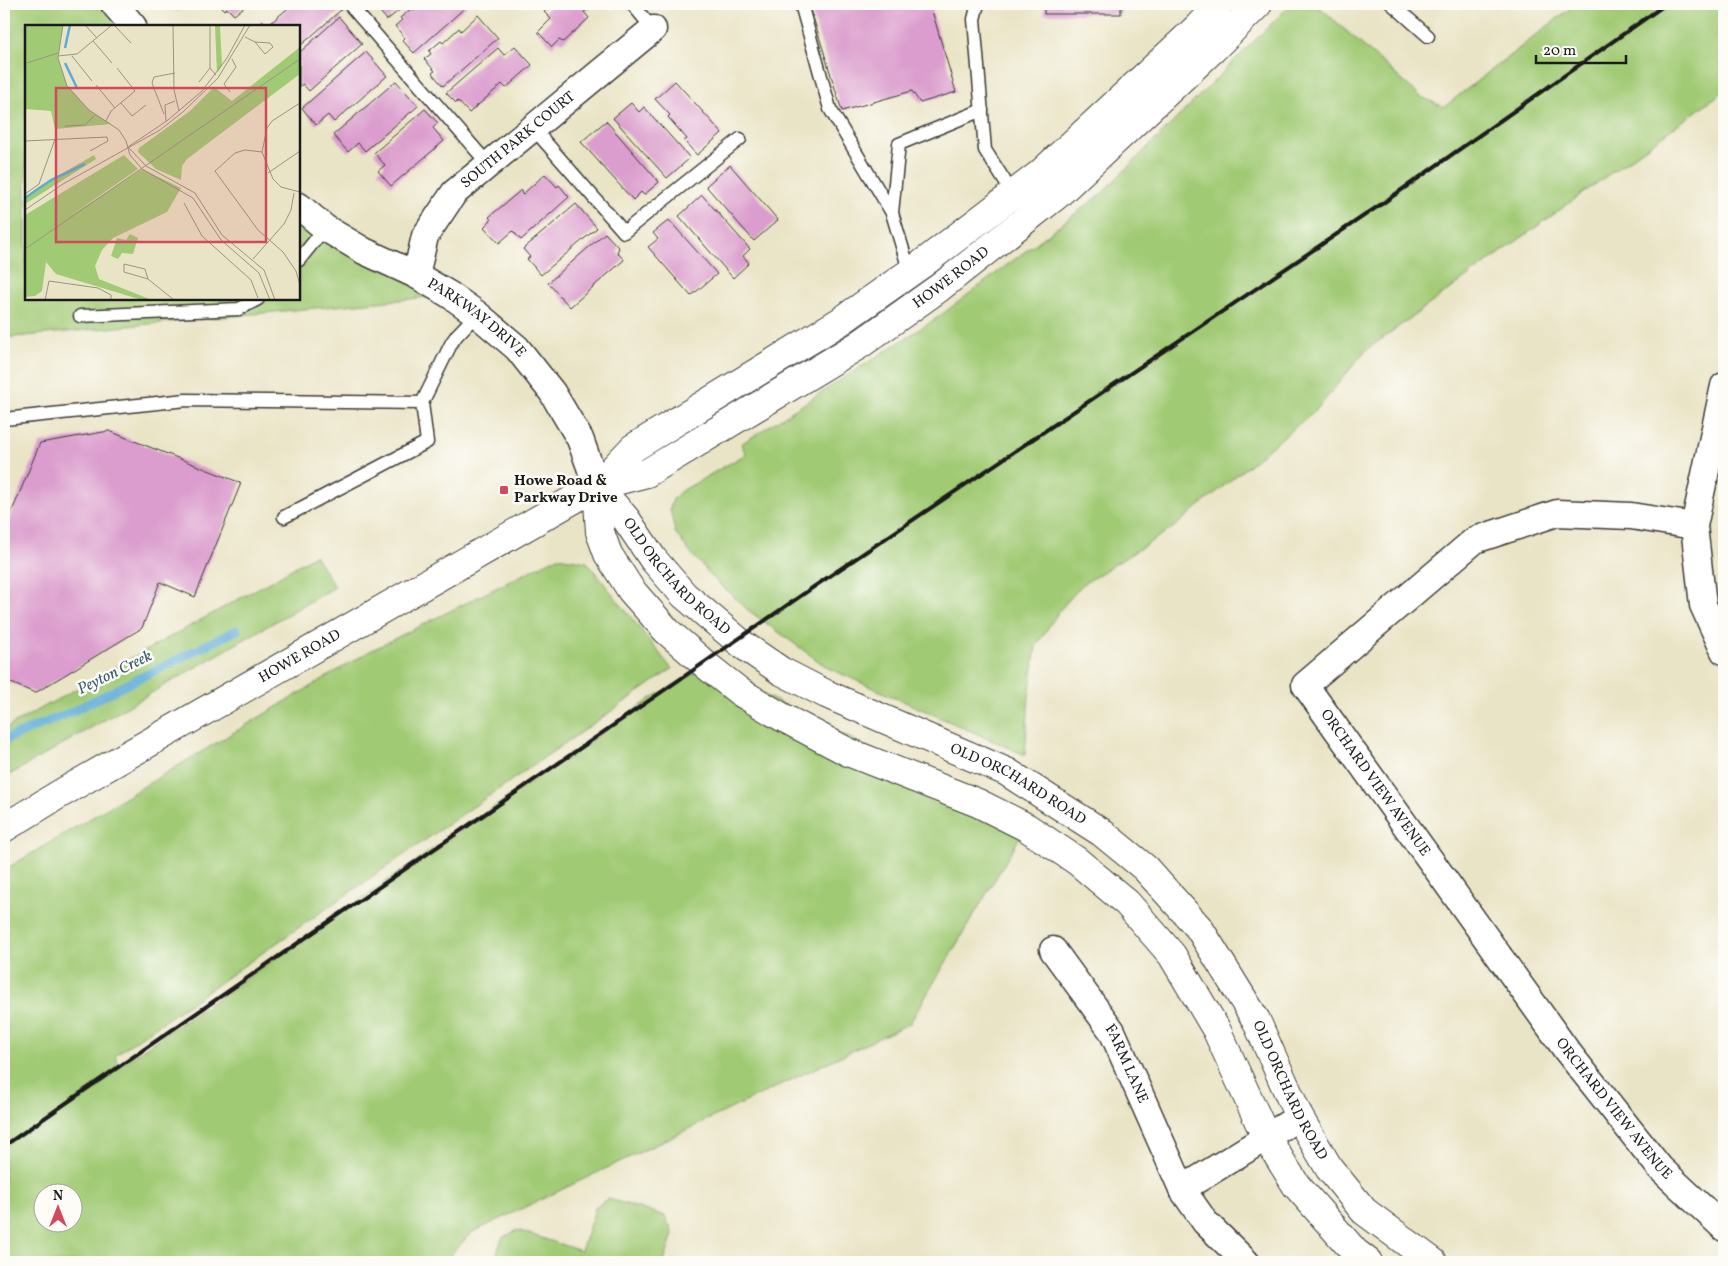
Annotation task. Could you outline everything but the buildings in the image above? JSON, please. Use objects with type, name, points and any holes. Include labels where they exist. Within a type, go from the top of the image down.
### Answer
[{"type":"street","points":[[114,4],[132,25]]},
{"type":"street","name":"HOWE ROAD","points":[[597,486],[633,448],[841,321],[910,273],[1013,194],[1047,167],[1198,27],[1219,4]]},
{"type":"street","name":"HOWE ROAD","points":[[4,828],[58,794],[597,486],[647,473],[859,345],[939,288],[1057,195],[1213,49],[1258,4]]},
{"type":"street","name":"SOUTH PARK COURT","points":[[416,275],[425,236],[454,193],[653,30]]},
{"type":"street","name":"PARKWAY DRIVE","points":[[300,207],[325,228],[364,251],[416,275],[450,295],[477,314],[517,348],[552,392],[580,439],[597,486]]},
{"type":"street","points":[[1724,386],[1694,526],[1703,604],[1724,651]]},
{"type":"street","name":"OLD ORCHARD ROAD","points":[[597,486],[626,519],[653,559],[684,596],[743,645],[781,671],[826,694],[1007,772],[1101,832],[1146,868],[1199,928],[1256,1020],[1299,1117],[1329,1168],[1364,1211],[1433,1262]]},
{"type":"street","name":"OLD ORCHARD ROAD","points":[[597,486],[600,532],[608,554],[631,590],[667,631],[727,682],[782,717],[848,752],[978,803],[1026,827],[1077,861],[1127,903],[1172,956],[1216,1029],[1266,1137],[1296,1185],[1355,1252],[1368,1262]]},
{"type":"street","name":"ORCHARD VIEW AVENUE","points":[[1694,526],[1631,516],[1557,513],[1476,540],[1305,685],[1567,1051],[1660,1168],[1724,1228]]},
{"type":"street","name":"FARM LANE","points":[[1053,950],[1112,1031],[1182,1188],[1205,1222],[1246,1262]]},
{"type":"street","points":[[1182,1188],[1299,1117]]},
{"type":"lane","points":[[349,4],[488,165]]},
{"type":"lane","points":[[632,4],[653,30]]},
{"type":"lane","points":[[801,4],[830,109],[892,214],[910,273]]},
{"type":"lane","points":[[978,4],[974,19],[985,150],[1013,194]]},
{"type":"lane","points":[[1392,4],[1428,36]]},
{"type":"lane","points":[[892,214],[899,144],[982,110]]},
{"type":"lane","points":[[533,128],[624,232],[740,139]]},
{"type":"lane","points":[[300,259],[325,228]]},
{"type":"lane","points":[[80,316],[239,309],[256,300]]},
{"type":"lane","points":[[284,517],[427,442],[422,404],[457,335],[477,314]]},
{"type":"lane","points":[[4,419],[186,400],[422,404]]},
{"type":"green space","points":[[4,4],[114,4],[133,25],[25,25],[25,300],[300,300],[300,207],[450,295],[4,338]]},
{"type":"green space","points":[[1291,4],[1316,4],[1421,97],[1444,107],[1576,4],[1724,4],[1724,91],[1365,351],[1318,408],[1174,527],[1082,585],[1059,611],[1036,646],[1029,696],[1025,755],[828,668],[748,610],[715,580],[688,550],[675,532],[670,508],[673,499],[680,492],[746,454],[741,444],[937,318],[1100,195]]},
{"type":"green space","points":[[315,555],[335,587],[4,778],[4,729]]},
{"type":"green space","points":[[558,557],[587,562],[672,669],[115,1055],[119,1066],[652,698],[707,666],[1026,827],[910,1023],[471,1233],[444,1262],[4,1262],[4,870],[370,651]]},
{"type":"green space","points":[[609,1199],[665,1216],[673,1234],[664,1262],[494,1262],[502,1238],[517,1230],[581,1251],[596,1206]]},
{"type":"waterway","name":"Peyton Creek","points":[[4,740],[69,713],[237,630]]},
{"type":"railway","points":[[4,1146],[815,586],[1383,203],[1666,4]]},
{"type":"place","name":"Howe Road & Parkway Drive","points":[[504,490]]}]
